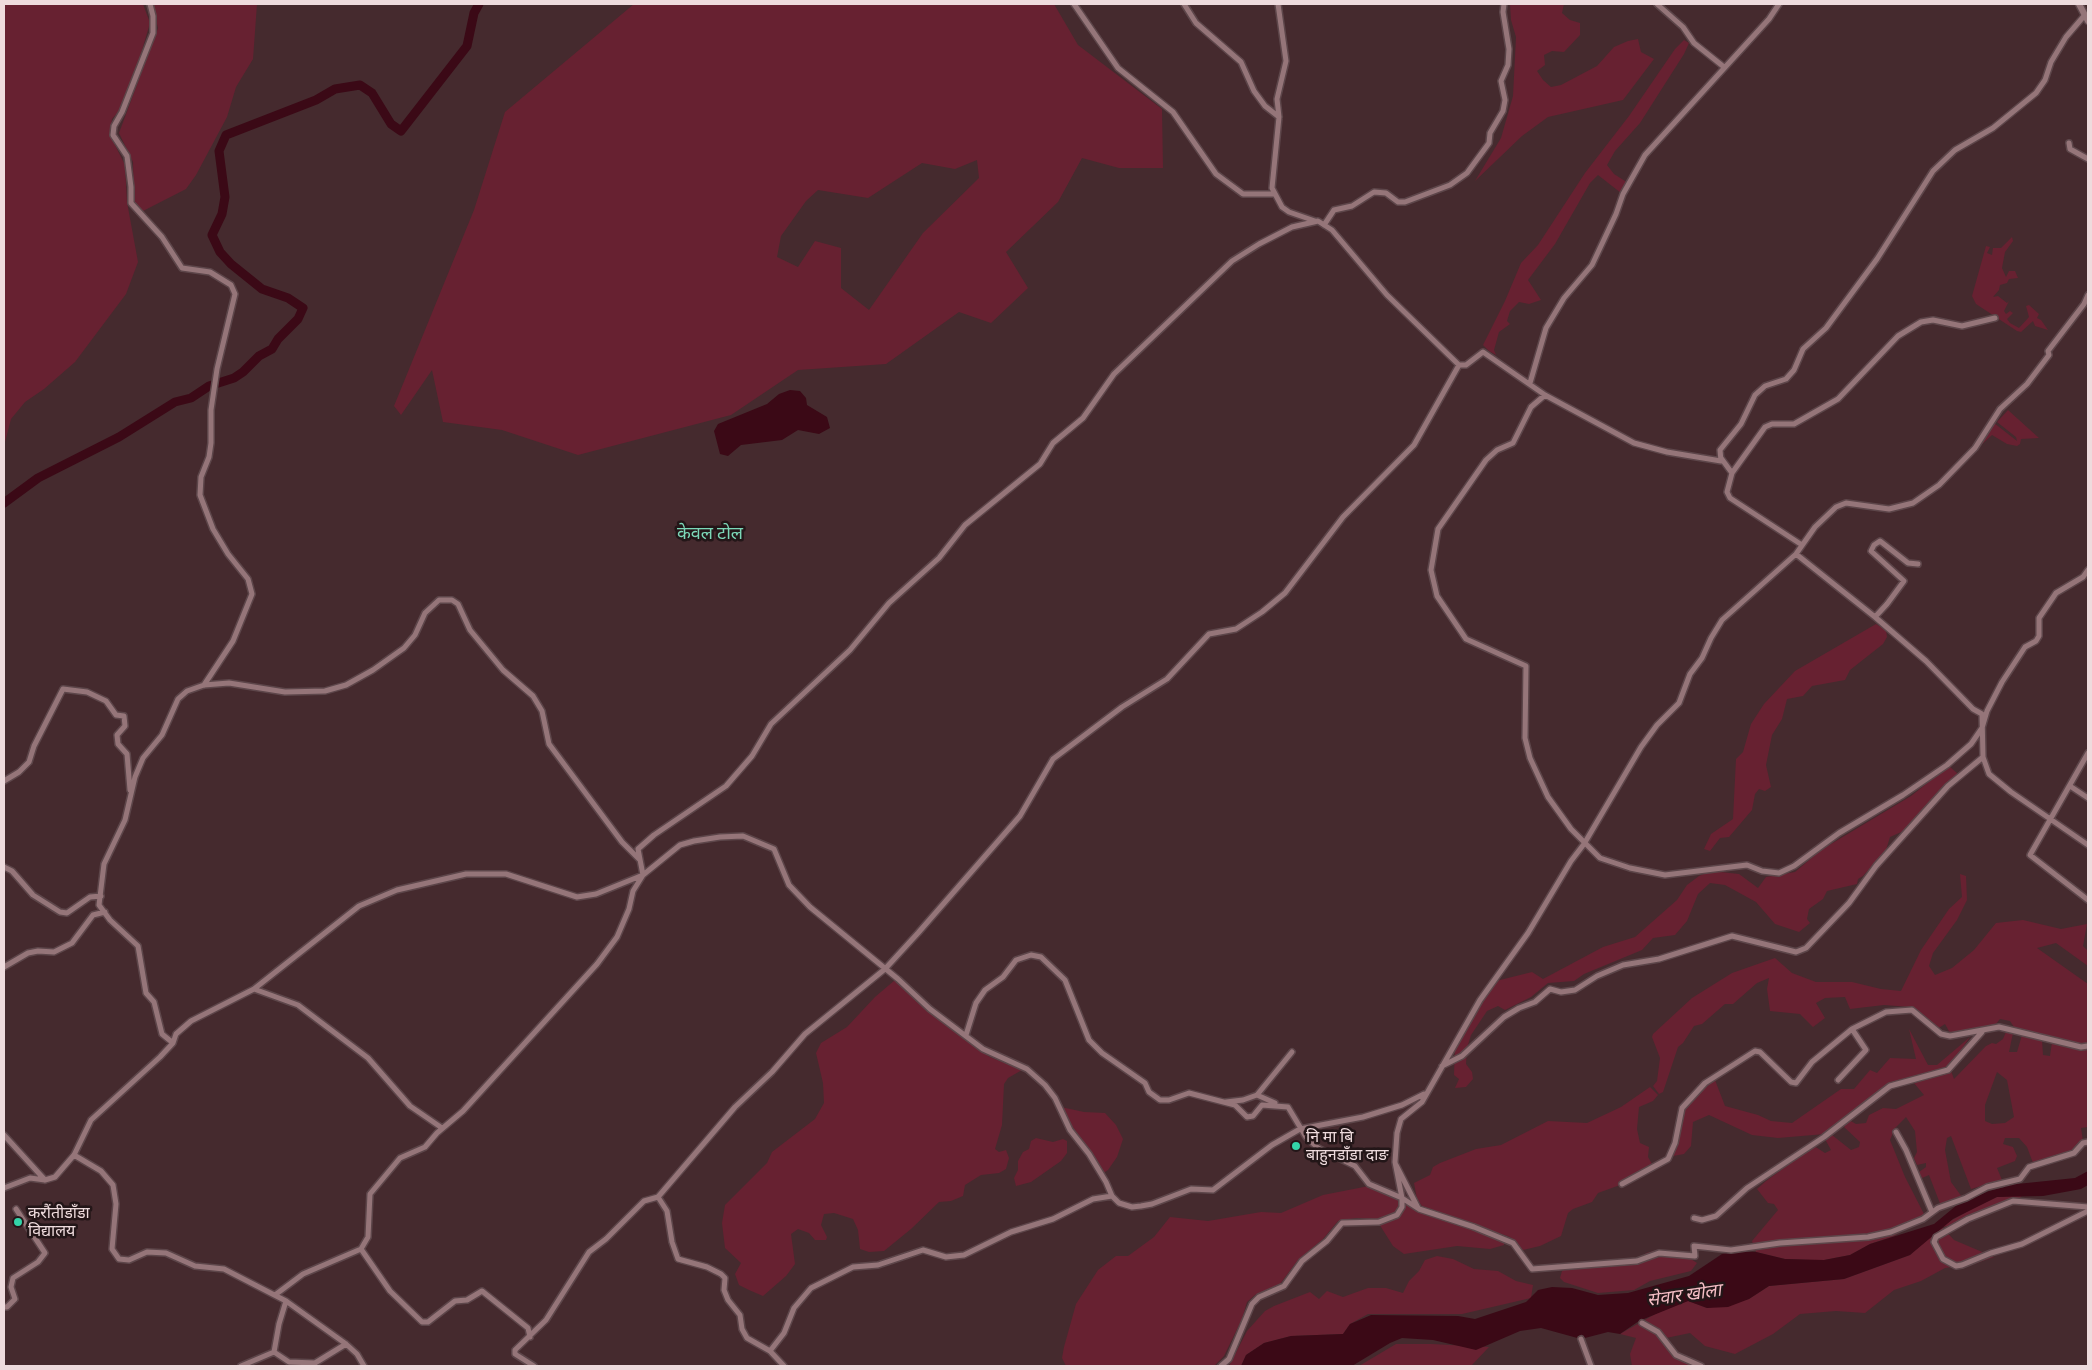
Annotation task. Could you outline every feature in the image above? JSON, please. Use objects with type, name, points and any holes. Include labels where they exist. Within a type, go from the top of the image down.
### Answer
[{"type":"street","points":[[150,4],[153,16],[152,33],[122,112],[114,126],[113,134],[127,156],[131,203],[162,237],[182,268],[210,272],[231,285],[235,294],[217,369],[212,410],[211,443],[201,477],[200,495],[213,529],[228,554],[248,579],[252,594],[232,641],[204,684]]},
{"type":"street","points":[[1074,4],[1118,68],[1173,112],[1216,174],[1243,194],[1273,194]]},
{"type":"street","points":[[1184,4],[1196,23],[1223,49],[1241,62],[1260,99],[1265,106],[1279,117]]},
{"type":"street","points":[[1278,4],[1286,61],[1277,99],[1279,117],[1271,179],[1273,194],[1282,207],[1289,212],[1318,221],[1332,230],[1387,294],[1459,365]]},
{"type":"street","points":[[1324,225],[1334,210],[1352,206],[1374,192],[1386,193],[1398,202],[1405,202],[1450,185],[1467,173],[1489,143],[1490,133],[1502,112],[1505,100],[1501,81],[1508,65],[1509,49],[1503,12],[1504,4]]},
{"type":"street","points":[[1657,4],[1683,27],[1694,43],[1724,67]]},
{"type":"street","points":[[1530,383],[1546,328],[1564,298],[1592,264],[1616,214],[1623,194],[1644,155],[1769,19],[1779,4]]},
{"type":"street","points":[[1721,461],[1720,450],[1741,424],[1747,407],[1755,395],[1765,386],[1786,379],[1794,370],[1803,349],[1826,328],[1877,259],[1933,171],[1955,150],[1993,128],[2036,93],[2066,36],[2086,19],[2079,4]]},
{"type":"street","points":[[2069,142],[2070,149],[2088,159]]},
{"type":"street","points":[[275,1295],[303,1274],[361,1249],[368,1237],[370,1194],[400,1158],[425,1147],[442,1128],[463,1111],[560,1002],[597,964],[617,937],[629,909],[633,891],[643,875],[638,849],[654,835],[726,786],[752,756],[771,724],[850,650],[888,603],[939,558],[965,525],[1040,464],[1053,443],[1083,418],[1114,374],[1232,262],[1259,244],[1292,227],[1318,221]]},
{"type":"street","points":[[1221,1366],[1229,1359],[1252,1304],[1259,1297],[1284,1286],[1302,1262],[1327,1241],[1342,1223],[1380,1222],[1397,1215],[1402,1207],[1402,1198],[1395,1162],[1397,1133],[1402,1119],[1422,1102],[1424,1094],[1460,1040],[1480,1000],[1528,934],[1641,747],[1657,725],[1679,703],[1690,674],[1702,658],[1710,638],[1722,620],[1796,554],[1815,528],[1836,507],[1846,502],[1889,508],[1913,503],[1939,485],[1975,448],[2000,409],[2027,384],[2049,355],[2048,351],[2084,304],[2088,294]]},
{"type":"street","points":[[1802,546],[1730,498],[1727,492],[1732,473],[1764,427],[1772,424],[1794,424],[1838,399],[1898,336],[1921,322],[1933,320],[1962,326],[1996,318]]},
{"type":"street","points":[[1459,365],[1466,364],[1483,352],[1545,395],[1634,443],[1667,452],[1721,461],[1721,458],[1732,473]]},
{"type":"street","points":[[534,1366],[515,1354],[520,1345],[546,1320],[589,1252],[606,1239],[644,1201],[658,1197],[735,1107],[772,1072],[806,1034],[885,969],[947,902],[1020,816],[1053,759],[1122,707],[1167,680],[1209,634],[1236,629],[1262,612],[1285,592],[1343,517],[1414,445],[1459,365]]},
{"type":"street","points":[[1545,395],[1531,408],[1513,443],[1497,450],[1486,460],[1438,529],[1431,570],[1438,596],[1466,639],[1526,666],[1525,738],[1530,758],[1548,797],[1584,844],[1600,858],[1630,868],[1665,875],[1747,865],[1762,871],[1779,872],[1794,866],[1839,833],[1904,795],[1947,765],[1970,744],[1982,728],[1987,712],[2002,682],[2025,647],[2036,641],[2039,636],[2039,618],[2056,593],[2083,578],[2088,570]]},
{"type":"street","points":[[1875,617],[1904,580],[1871,551],[1874,545],[1880,541],[1908,564],[1918,564]]},
{"type":"street","points":[[1796,554],[1875,617],[1926,661],[1973,709],[1982,714],[1983,757],[1990,774],[2050,821],[2088,846]]},
{"type":"street","points":[[173,1043],[162,1034],[154,1002],[146,993],[138,946],[110,920],[100,905],[100,896],[104,864],[125,820],[130,795],[143,758],[162,735],[178,699],[187,691],[204,684],[229,683],[285,692],[326,691],[346,685],[373,670],[404,648],[415,635],[425,612],[439,600],[452,600],[458,604],[470,630],[503,670],[533,696],[542,711],[549,744],[622,842],[640,859]]},
{"type":"street","points":[[4,781],[18,772],[28,762],[34,746],[63,689],[87,692],[106,701],[116,715],[124,716],[125,726],[117,735],[118,744],[127,754],[130,795]]},
{"type":"street","points":[[2088,753],[2030,855],[2088,900]]},
{"type":"street","points":[[1442,1066],[1462,1056],[1504,1017],[1519,1008],[1535,1002],[1550,989],[1561,992],[1575,990],[1597,976],[1623,965],[1659,959],[1732,936],[1796,952],[1806,948],[1849,903],[1876,866],[1948,786],[1983,757]]},
{"type":"street","points":[[2070,786],[2088,798]]},
{"type":"street","points":[[4,1188],[30,1178],[45,1180],[55,1177],[74,1155],[91,1120],[173,1043],[176,1034],[191,1021],[254,989],[359,906],[397,890],[466,874],[506,874],[577,898],[596,894],[643,875],[680,845],[694,840],[743,836],[766,844],[778,855],[790,885],[810,907],[930,1009],[983,1049],[1027,1069],[1045,1085],[1054,1098],[1070,1130],[1106,1182],[1112,1196],[1119,1203],[1132,1207],[1152,1204],[1190,1189],[1213,1190],[1272,1145],[1300,1130],[1363,1117],[1402,1105],[1424,1094]]},
{"type":"street","points":[[4,867],[12,871],[33,895],[60,912],[67,913],[90,896],[100,896]]},
{"type":"street","points":[[4,967],[16,958],[28,953],[38,951],[54,952],[72,943],[93,915],[105,912]]},
{"type":"street","points":[[966,1035],[976,1003],[985,990],[1003,977],[1016,960],[1031,955],[1041,957],[1066,980],[1089,1040],[1102,1053],[1145,1083],[1149,1092],[1160,1100],[1170,1100],[1189,1094],[1235,1106],[1248,1117],[1253,1116],[1262,1104],[1288,1107],[1300,1130],[1318,1148],[1355,1166],[1369,1184],[1402,1198],[1419,1209],[1474,1227],[1512,1243],[1532,1270],[1637,1261],[1658,1253],[1695,1256],[1694,1246],[1730,1250],[1780,1243],[1868,1237],[1891,1232],[1923,1219],[1932,1212],[1987,1187],[2020,1179],[2029,1167],[2074,1153],[2088,1142]]},
{"type":"street","points":[[254,989],[298,1005],[368,1058],[410,1106],[442,1128]]},
{"type":"street","points":[[1622,1184],[1668,1160],[1675,1143],[1682,1108],[1704,1083],[1722,1074],[1754,1051],[1760,1052],[1791,1082],[1796,1083],[1812,1062],[1852,1028],[1886,1012],[1903,1009],[1912,1010],[1941,1034],[1950,1036],[1999,1026],[2080,1047],[2088,1046]]},
{"type":"street","points":[[1838,1080],[1866,1050],[1852,1028]]},
{"type":"street","points":[[1694,1218],[1702,1220],[1716,1216],[1747,1188],[1824,1137],[1890,1086],[1948,1070],[1975,1037],[1984,1030]]},
{"type":"street","points":[[1224,1102],[1243,1100],[1257,1095],[1292,1052]]},
{"type":"street","points":[[1257,1095],[1281,1106]]},
{"type":"street","points":[[1896,1132],[1906,1150],[1932,1212]]},
{"type":"street","points":[[4,1135],[45,1180]]},
{"type":"street","points":[[74,1155],[101,1171],[113,1185],[116,1204],[112,1249],[120,1259],[129,1260],[147,1252],[170,1254],[195,1266],[224,1269],[286,1301],[346,1344],[357,1354],[364,1366]]},
{"type":"street","points":[[1395,1162],[1405,1178],[1419,1209]]},
{"type":"street","points":[[770,1350],[784,1333],[794,1308],[812,1288],[853,1267],[878,1265],[923,1250],[946,1257],[964,1255],[1011,1232],[1053,1219],[1093,1199],[1112,1196]]},
{"type":"street","points":[[658,1197],[667,1211],[672,1242],[678,1260],[707,1266],[721,1274],[725,1278],[724,1290],[728,1300],[740,1315],[742,1329],[747,1338],[770,1350],[784,1366]]},
{"type":"street","points":[[2013,1202],[2088,1209],[2022,1244],[1991,1253],[1962,1265],[1956,1266],[1943,1259],[1934,1242],[1936,1237],[1968,1219],[2013,1202]]},
{"type":"street","points":[[4,1307],[7,1307],[15,1299],[11,1287],[13,1278],[38,1262],[45,1253],[16,1209]]},
{"type":"street","points":[[361,1249],[390,1291],[422,1322],[428,1322],[455,1301],[468,1300],[482,1290],[528,1328],[530,1337]]},
{"type":"street","points":[[274,1352],[279,1324],[286,1301]]},
{"type":"street","points":[[1642,1324],[1658,1332],[1676,1355],[1701,1366]]},
{"type":"street","points":[[1581,1339],[1591,1366]]},
{"type":"street","points":[[274,1352],[289,1362],[315,1363],[346,1344]]},
{"type":"street","points":[[241,1366],[274,1352]]},
{"type":"shaded area","points":[[4,4],[143,4],[150,23],[140,57],[119,111],[112,119],[110,135],[125,165],[127,202],[138,262],[126,294],[75,362],[44,389],[25,402],[11,419],[4,446]]},
{"type":"shaded area","points":[[152,4],[257,4],[253,59],[236,87],[227,117],[196,175],[186,189],[143,211],[134,203],[133,162],[119,133],[158,28]]},
{"type":"shaded area","points":[[634,4],[1054,4],[1078,45],[1162,109],[1163,168],[1119,168],[1082,158],[1058,202],[1006,252],[1028,288],[991,323],[959,312],[886,364],[798,370],[731,415],[578,455],[502,430],[443,422],[432,370],[401,415],[394,406],[474,210],[505,112]],"holes":[[[977,160],[979,178],[923,233],[869,310],[841,288],[841,248],[815,241],[798,267],[777,257],[781,236],[806,201],[818,190],[868,198],[922,163],[955,169]]]},
{"type":"shaded area","points":[[1510,4],[1564,4],[1562,13],[1570,20],[1580,23],[1580,35],[1564,52],[1552,51],[1544,55],[1545,65],[1537,71],[1551,87],[1561,85],[1597,66],[1614,47],[1628,41],[1638,39],[1641,52],[1654,59],[1623,100],[1548,117],[1522,136],[1475,181],[1501,138],[1513,96],[1516,37],[1511,20]]},
{"type":"shaded area","points":[[1684,40],[1689,43],[1684,54],[1640,123],[1615,151],[1607,165],[1614,174],[1628,183],[1621,193],[1598,175],[1590,183],[1555,244],[1528,280],[1541,300],[1529,304],[1519,302],[1510,311],[1507,321],[1510,324],[1499,332],[1494,350],[1496,355],[1489,351],[1483,345],[1521,263],[1538,245],[1585,173],[1629,116],[1675,49]]},
{"type":"shaded area","points":[[2012,237],[2013,241],[2005,252],[2002,268],[2006,277],[2009,271],[2015,271],[2018,278],[2009,279],[2007,283],[2000,285],[1999,290],[1993,297],[1998,296],[2007,303],[2009,301],[2004,311],[2006,314],[2010,311],[2013,313],[2007,319],[2010,323],[2019,328],[2029,317],[2026,306],[2029,305],[2039,314],[2037,318],[2041,320],[2048,330],[2035,326],[2033,321],[2021,332],[2017,331],[1976,304],[1972,296],[1986,246],[1990,247],[1987,253],[1992,255],[1993,248],[2001,248]]},
{"type":"shaded area","points":[[2008,410],[2039,438],[2021,439],[2020,444],[2017,446],[2007,444],[1992,435],[1980,446],[1994,423],[2017,441],[2016,437],[1997,422]]},
{"type":"shaded area","points":[[1876,624],[1886,630],[1887,637],[1883,644],[1850,670],[1845,680],[1812,686],[1803,696],[1787,699],[1782,719],[1772,735],[1766,765],[1771,787],[1765,791],[1759,789],[1755,794],[1752,810],[1729,837],[1720,838],[1710,851],[1704,849],[1711,834],[1733,819],[1736,759],[1743,752],[1751,724],[1764,704],[1795,671]]},
{"type":"shaded area","points":[[1949,766],[1958,774],[1940,789],[1935,802],[1912,821],[1908,829],[1890,837],[1886,850],[1863,876],[1858,879],[1857,884],[1827,891],[1823,899],[1809,909],[1807,919],[1810,923],[1799,932],[1775,924],[1756,902],[1725,885],[1710,883],[1698,894],[1687,921],[1675,935],[1653,938],[1642,950],[1584,974],[1574,981],[1548,983],[1531,997],[1505,1010],[1498,1006],[1487,1011],[1471,1035],[1467,1048],[1466,1064],[1472,1072],[1473,1079],[1466,1087],[1455,1088],[1459,1079],[1454,1075],[1455,1046],[1466,1020],[1488,983],[1532,972],[1543,979],[1603,947],[1635,937],[1677,900],[1687,885],[1699,876],[1711,871],[1739,874],[1758,888],[1766,877],[1795,872],[1821,850],[1911,796]]},
{"type":"shaded area","points":[[1960,874],[1966,876],[1967,900],[1957,920],[1933,953],[1929,966],[1935,975],[1952,968],[1974,950],[1996,923],[2023,920],[2061,929],[2087,924],[2083,946],[2088,951],[2088,966],[2056,943],[2037,948],[2088,984],[2087,1045],[2076,1044],[2014,1027],[2010,1021],[2000,1019],[1995,1025],[1950,1033],[1945,1024],[1937,1029],[1910,1007],[1884,1005],[1850,1009],[1845,997],[1825,998],[1816,1003],[1825,1018],[1813,1027],[1800,1014],[1770,1011],[1767,989],[1769,978],[1757,983],[1733,1004],[1725,1004],[1702,1024],[1694,1026],[1683,1043],[1678,1047],[1663,1092],[1659,1094],[1653,1086],[1657,1081],[1660,1058],[1652,1037],[1653,1034],[1692,998],[1732,973],[1775,958],[1792,973],[1816,982],[1852,982],[1881,989],[1901,991],[1921,950],[1949,909],[1962,897]]},
{"type":"shaded area","points":[[895,980],[930,1013],[990,1057],[1022,1070],[1008,1078],[1004,1084],[1002,1125],[995,1149],[999,1152],[1006,1150],[1009,1158],[1006,1169],[999,1173],[981,1175],[965,1185],[963,1196],[951,1201],[939,1202],[911,1229],[884,1251],[869,1252],[860,1249],[858,1230],[853,1219],[834,1213],[824,1214],[821,1225],[827,1237],[826,1240],[815,1240],[809,1233],[798,1229],[791,1234],[795,1264],[786,1276],[763,1296],[749,1290],[739,1285],[735,1274],[741,1263],[725,1248],[722,1223],[725,1205],[767,1163],[772,1152],[815,1119],[824,1103],[823,1083],[816,1053],[821,1043],[847,1027],[875,997]]},
{"type":"shaded area","points":[[1909,1029],[1928,1065],[1937,1065],[1970,1037],[1950,1066],[1895,1082],[1825,1134],[1778,1138],[1752,1135],[1709,1115],[1693,1122],[1691,1146],[1684,1154],[1673,1156],[1684,1109],[1707,1084],[1715,1080],[1725,1106],[1758,1115],[1771,1121],[1792,1123],[1841,1089],[1854,1089],[1870,1070],[1877,1073],[1890,1058],[1916,1059]]},
{"type":"shaded area","points":[[2006,1032],[2013,1033],[2009,1052],[2017,1052],[2022,1035],[2042,1040],[2043,1055],[2050,1056],[2052,1042],[2082,1051],[2088,1048],[2088,1127],[2081,1128],[2083,1141],[2073,1151],[2033,1163],[2027,1147],[2019,1138],[2005,1138],[2003,1144],[2013,1147],[2017,1156],[2015,1161],[1997,1168],[2002,1180],[1971,1189],[1951,1136],[1947,1138],[1945,1150],[1951,1182],[1962,1197],[1941,1206],[1929,1175],[1922,1178],[1919,1172],[1926,1167],[1926,1163],[1917,1165],[1914,1158],[1917,1152],[1915,1131],[1906,1117],[1895,1128],[1890,1140],[1905,1177],[1924,1214],[1921,1219],[1894,1236],[1870,1244],[1850,1255],[1824,1260],[1810,1260],[1785,1259],[1756,1252],[1752,1241],[1778,1210],[1774,1204],[1768,1203],[1757,1189],[1766,1181],[1814,1146],[1825,1153],[1831,1150],[1825,1139],[1832,1135],[1851,1150],[1859,1147],[1860,1142],[1844,1127],[1849,1120],[1856,1124],[1866,1123],[1869,1115],[1883,1108],[1896,1109],[1924,1095],[1914,1083],[1951,1071],[1954,1079],[1986,1046],[1992,1043],[1996,1044],[2003,1039]],"holes":[[[1997,1072],[2007,1080],[2014,1117],[2005,1123],[1992,1124],[1985,1121],[1985,1105]]]},
{"type":"shaded area","points":[[1650,1087],[1658,1095],[1653,1101],[1639,1107],[1637,1129],[1640,1143],[1649,1147],[1648,1157],[1652,1164],[1620,1185],[1598,1193],[1592,1202],[1573,1209],[1568,1213],[1561,1236],[1540,1246],[1523,1250],[1510,1237],[1422,1206],[1417,1199],[1414,1183],[1430,1175],[1433,1167],[1440,1163],[1476,1149],[1501,1145],[1548,1121],[1587,1123],[1621,1107]]},
{"type":"shaded area","points":[[1061,1107],[1084,1112],[1105,1113],[1116,1125],[1123,1139],[1117,1157],[1108,1170],[1102,1174]]},
{"type":"shaded area","points":[[1036,1138],[1053,1142],[1063,1139],[1067,1141],[1067,1153],[1061,1161],[1031,1182],[1016,1186],[1014,1178],[1018,1170],[1018,1161],[1023,1152],[1029,1149],[1031,1141]]},
{"type":"shaded area","points":[[1369,1186],[1397,1198],[1418,1212],[1474,1228],[1504,1240],[1504,1245],[1490,1249],[1457,1246],[1404,1254],[1393,1246],[1376,1219],[1356,1218],[1338,1221],[1323,1239],[1298,1260],[1280,1284],[1255,1295],[1247,1302],[1242,1319],[1224,1356],[1214,1366],[1066,1366],[1062,1358],[1076,1304],[1098,1270],[1116,1256],[1128,1256],[1154,1237],[1170,1217],[1208,1221],[1261,1212],[1281,1213],[1323,1195]]},
{"type":"shaded area","points":[[2022,1195],[2017,1202],[1988,1211],[1967,1223],[1942,1227],[1954,1240],[1994,1257],[1974,1264],[1945,1268],[1921,1281],[1894,1290],[1865,1313],[1836,1311],[1800,1314],[1773,1334],[1735,1354],[1705,1346],[1690,1333],[1666,1338],[1676,1353],[1702,1366],[1632,1366],[1630,1354],[1636,1338],[1620,1334],[1657,1313],[1688,1301],[1707,1308],[1749,1299],[1769,1286],[1844,1279],[1910,1255],[1942,1226],[1973,1208],[1997,1197]]},
{"type":"shaded area","points":[[1658,1250],[1680,1252],[1697,1263],[1691,1271],[1650,1281],[1634,1290],[1598,1293],[1564,1282],[1560,1278],[1562,1271],[1575,1264],[1641,1259],[1646,1253]]},
{"type":"shaded area","points":[[1437,1256],[1453,1259],[1474,1269],[1498,1271],[1516,1281],[1533,1285],[1531,1298],[1462,1314],[1368,1314],[1350,1324],[1343,1334],[1291,1336],[1264,1343],[1246,1355],[1241,1366],[1229,1366],[1247,1331],[1265,1311],[1274,1306],[1310,1292],[1319,1299],[1327,1291],[1343,1297],[1368,1288],[1386,1288],[1403,1293],[1409,1281],[1419,1271],[1425,1260]]},
{"type":"shaded area","points":[[1396,1344],[1489,1347],[1471,1366],[1359,1366]]},
{"type":"water","points":[[790,390],[800,391],[806,398],[807,405],[827,417],[830,428],[819,434],[798,430],[782,440],[741,445],[728,456],[720,454],[714,431],[718,424],[767,404],[779,394]]},
{"type":"water","points":[[2088,1171],[2088,1185],[2081,1189],[2043,1196],[1997,1197],[1953,1219],[1910,1255],[1844,1279],[1769,1286],[1749,1299],[1728,1307],[1707,1308],[1688,1301],[1639,1321],[1620,1334],[1608,1332],[1581,1339],[1541,1328],[1520,1331],[1476,1350],[1433,1340],[1402,1338],[1390,1343],[1352,1366],[1241,1366],[1246,1355],[1264,1343],[1291,1336],[1343,1334],[1350,1324],[1371,1315],[1458,1316],[1475,1319],[1526,1302],[1538,1290],[1552,1287],[1572,1288],[1598,1295],[1628,1293],[1689,1276],[1722,1254],[1736,1251],[1756,1252],[1785,1259],[1824,1260],[1850,1255],[1870,1244],[1934,1224],[1957,1205],[1989,1191],[2017,1184],[2075,1178]]},
{"type":"waterway","points":[[4,503],[38,478],[119,437],[175,402],[191,398],[209,386],[234,378],[259,356],[272,349],[278,339],[298,319],[303,308],[288,298],[262,289],[231,264],[220,252],[212,235],[222,214],[225,197],[219,151],[226,135],[316,100],[335,89],[360,85],[372,93],[391,124],[401,131],[467,46],[474,13],[479,4]]},
{"type":"waterway","name":"सेवार खोला","points":[[2004,1187],[2017,1184]]},
{"type":"place","name":"नि मा बि बाहुनडाँडा दाङ","points":[[1296,1146]]},
{"type":"place","name":"करौंतीडाँडा विद्यालय","points":[[18,1222]]},
{"type":"district","name":"केवल टोल","points":[[710,533]]}]
